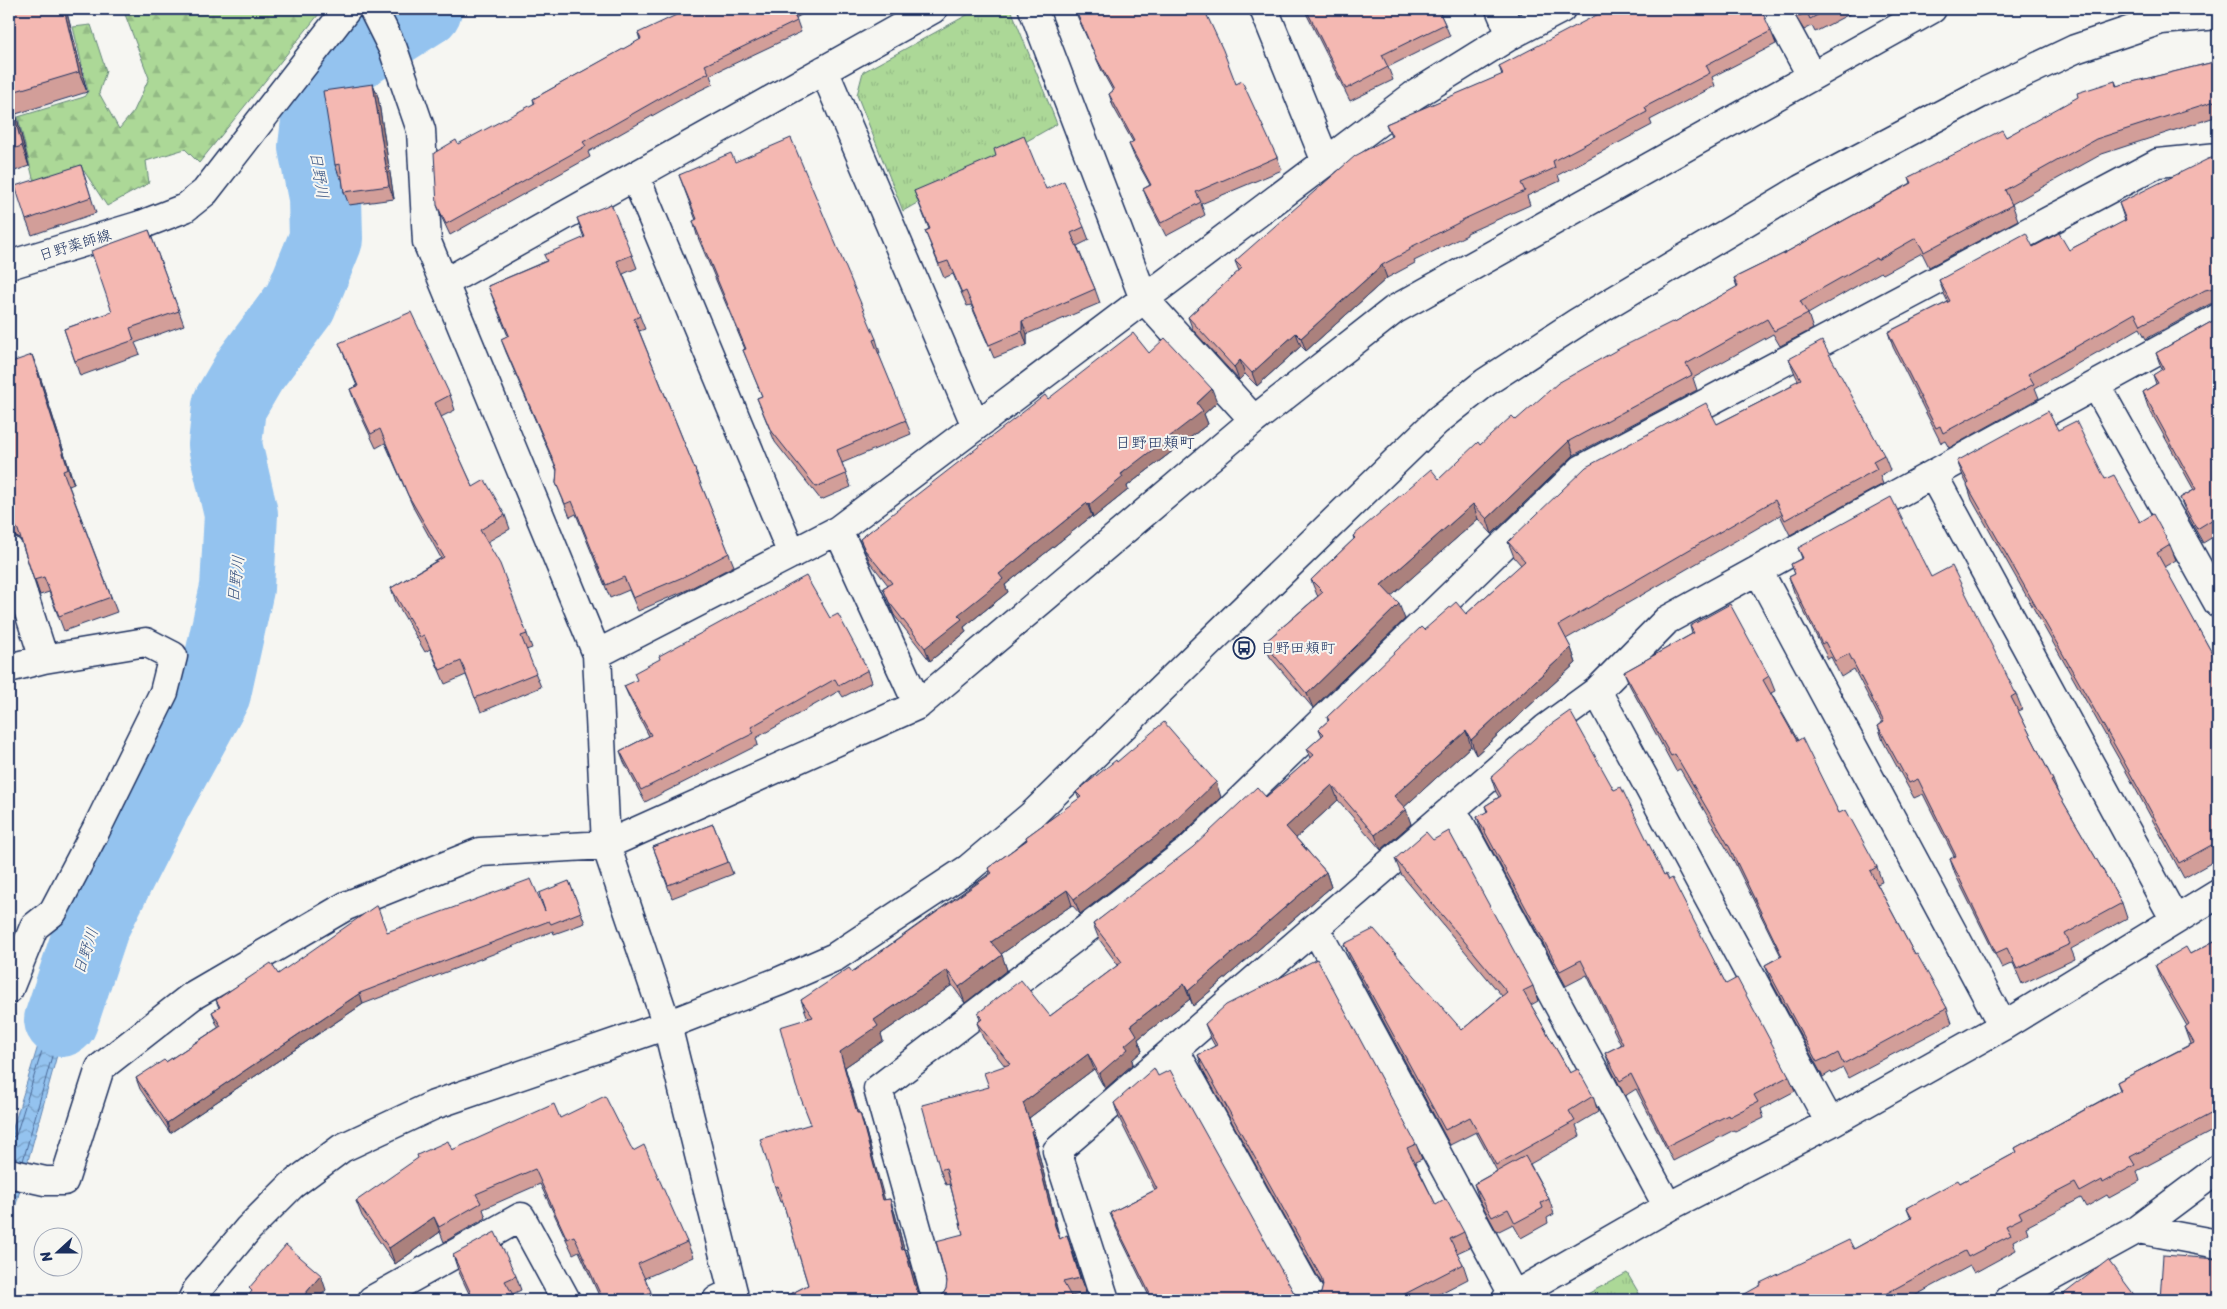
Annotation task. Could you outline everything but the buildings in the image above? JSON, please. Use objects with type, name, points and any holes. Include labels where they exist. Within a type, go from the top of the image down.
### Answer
[{"type":"street","points":[[365,9],[393,49],[421,130],[427,242],[597,654],[606,844],[667,1025],[732,1292],[717,1300]]},
{"type":"street","name":"日野薬師線","points":[[9,265],[141,225],[185,208],[205,192],[365,9]]},
{"type":"street","points":[[444,283],[933,9]]},
{"type":"street","points":[[1033,9],[1144,299],[1254,420]]},
{"type":"street","points":[[1264,9],[1326,162]]},
{"type":"street","points":[[1500,9],[1511,35]]},
{"type":"street","points":[[597,654],[838,530],[1413,96],[1511,35],[1561,9]]},
{"type":"street","points":[[1774,9],[1811,76]]},
{"type":"street","points":[[9,1173],[45,1181],[64,1181],[100,1068],[192,996],[346,906],[480,852],[606,844],[918,705],[1254,420],[1394,310],[1932,9]]},
{"type":"street","points":[[192,1300],[197,1290],[248,1229],[292,1185],[342,1148],[434,1105],[667,1025],[835,957],[968,869],[1031,816],[1437,421],[1486,382],[1569,327],[1802,189],[1989,90],[2074,49],[2162,20],[2218,15]]},
{"type":"street","points":[[824,70],[976,426]]},
{"type":"street","points":[[937,1300],[878,1089],[1189,850],[1582,469],[2158,163],[2218,157]]},
{"type":"street","points":[[635,176],[792,554]]},
{"type":"street","points":[[1105,1300],[1057,1150],[1546,728],[1597,691],[1667,620],[2218,318]]},
{"type":"street","points":[[2096,385],[2218,603]]},
{"type":"street","points":[[1933,475],[2175,920]]},
{"type":"street","points":[[838,530],[918,705]]},
{"type":"street","points":[[9,550],[44,659]]},
{"type":"street","points":[[1758,570],[2002,1026]]},
{"type":"street","points":[[9,668],[44,659],[146,642],[173,656],[164,692],[53,912],[34,927],[9,989]]},
{"type":"street","points":[[1597,691],[1830,1123]]},
{"type":"street","points":[[1452,809],[1668,1207]]},
{"type":"street","points":[[1315,928],[1510,1298],[1668,1207],[1830,1123],[2002,1026],[2218,894]]},
{"type":"street","points":[[1174,1049],[1313,1300]]},
{"type":"street","points":[[2009,1300],[2138,1229],[2218,1169]]},
{"type":"street","points":[[372,1300],[521,1217],[566,1300]]},
{"type":"street","points":[[2138,1229],[2218,1244]]},
{"type":"green space","points":[[123,9],[323,9],[199,163],[185,149],[146,161],[149,183],[107,206],[84,171],[34,182],[18,117],[84,97],[88,91],[73,27],[91,25],[106,71],[99,93],[119,129],[134,111],[149,78]]},
{"type":"green space","points":[[978,9],[1011,9],[1057,124],[903,211],[857,95],[863,72]]},
{"type":"green space","points":[[1627,1273],[1643,1300],[1576,1300]]},
{"type":"water","points":[[93,924],[9,1230],[9,1141],[55,990]]},
{"type":"waterway","name":"日野川","points":[[61,1020],[93,924],[156,799],[214,693],[237,588],[241,514],[225,445],[229,406],[250,370],[300,303],[326,239],[325,197],[315,147],[321,95],[348,58],[425,9]]},
{"type":"place","name":"日野田頬町","points":[[1244,648]]},
{"type":"district","name":"日野田頬町","points":[[1155,442]]}]
